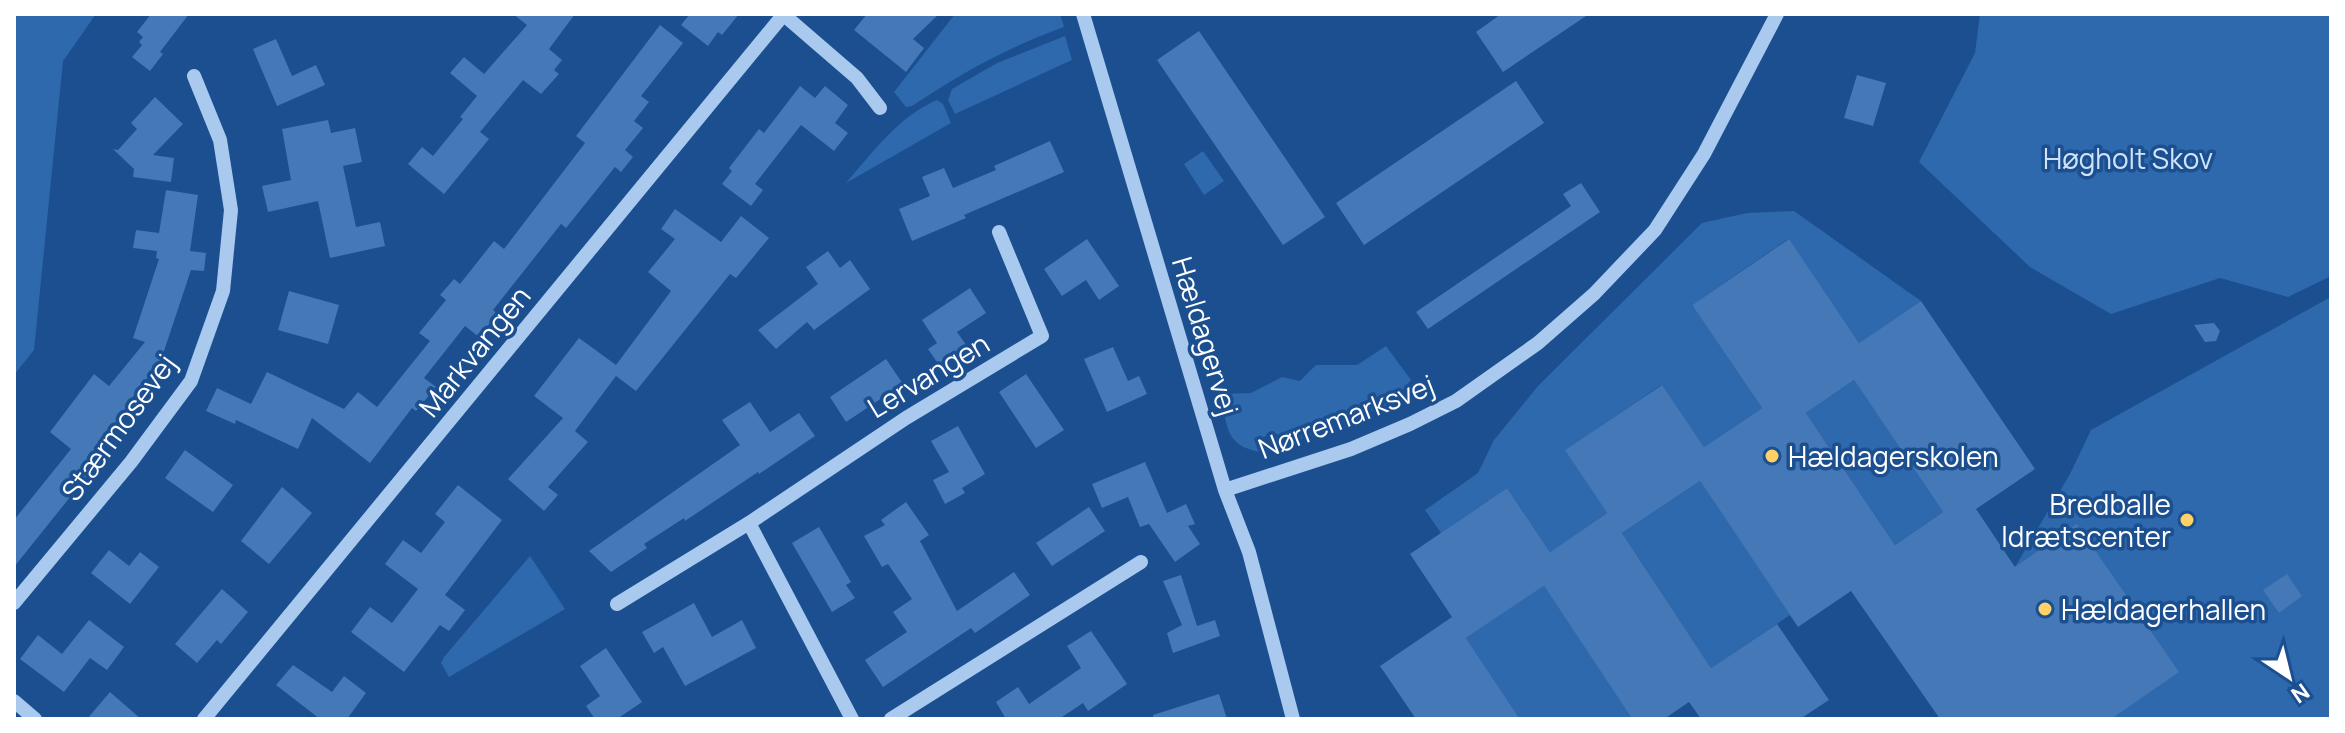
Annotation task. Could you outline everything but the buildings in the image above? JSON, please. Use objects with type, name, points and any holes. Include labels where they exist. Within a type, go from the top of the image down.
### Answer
[{"type":"street","name":"Markvangen","points":[[204,719],[784,14],[857,78],[880,108]]},
{"type":"street","name":"Hældagervej","points":[[1083,14],[1225,490],[1249,552],[1293,719]]},
{"type":"street","name":"Nørremarksvej","points":[[1225,490],[1351,449],[1410,424],[1456,401],[1538,343],[1594,294],[1655,230],[1704,154],[1777,14]]},
{"type":"street","name":"Stærmosevej","points":[[14,603],[131,462],[191,381],[223,291],[231,210],[220,140],[194,76]]},
{"type":"street","name":"Lervangen","points":[[617,604],[749,523],[861,446],[1042,336],[999,232]]},
{"type":"street","points":[[749,523],[852,719]]},
{"type":"street","points":[[891,719],[1141,562]]},
{"type":"green space","points":[[14,14],[96,14],[63,61],[34,350],[14,375]]},
{"type":"green space","points":[[955,14],[1060,14],[1064,27],[1004,52],[906,107],[894,92]]},
{"type":"green space","name":"Høgholt Skov","points":[[1980,14],[2331,14],[2331,276],[2288,297],[2220,278],[2111,314],[2030,267],[1919,162],[1975,53]]},
{"type":"green space","points":[[1065,36],[1072,60],[955,114],[948,100],[952,89],[997,63]]},
{"type":"green space","points":[[937,100],[943,104],[951,123],[846,183],[898,125]]},
{"type":"green space","points":[[1203,151],[1224,181],[1204,195],[1184,164]]},
{"type":"green space","points":[[1794,211],[1921,301],[1859,343],[1788,239],[1692,305],[1762,408],[1704,447],[1661,385],[1566,450],[1607,513],[1550,552],[1507,488],[1441,533],[1425,510],[1478,473],[1494,440],[1538,386],[1702,223],[1747,213]]},
{"type":"green space","name":"Bredballe Idrætscenter","points":[[2329,298],[2331,719],[1941,719],[1893,651],[2015,567],[2070,474],[2091,430]]},
{"type":"green space","points":[[1386,346],[1411,380],[1400,393],[1401,400],[1292,443],[1275,433],[1268,434],[1262,439],[1261,452],[1240,445],[1230,433],[1220,394],[1251,393],[1282,377],[1300,381],[1316,365],[1357,365]]},
{"type":"green space","points":[[1854,380],[1943,512],[1895,545],[1806,413]]},
{"type":"green space","points":[[1700,481],[1790,615],[1711,668],[1622,533]]},
{"type":"green space","points":[[530,556],[565,609],[449,677],[441,663],[444,657]]},
{"type":"green space","points":[[1544,586],[1632,719],[1520,719],[1466,638]]},
{"type":"place","name":"Hældagerskolen","points":[[1772,456]]},
{"type":"place","name":"Bredballe Idrætscenter","points":[[2187,520]]},
{"type":"place","name":"Hældagerhallen","points":[[2045,609]]}]
